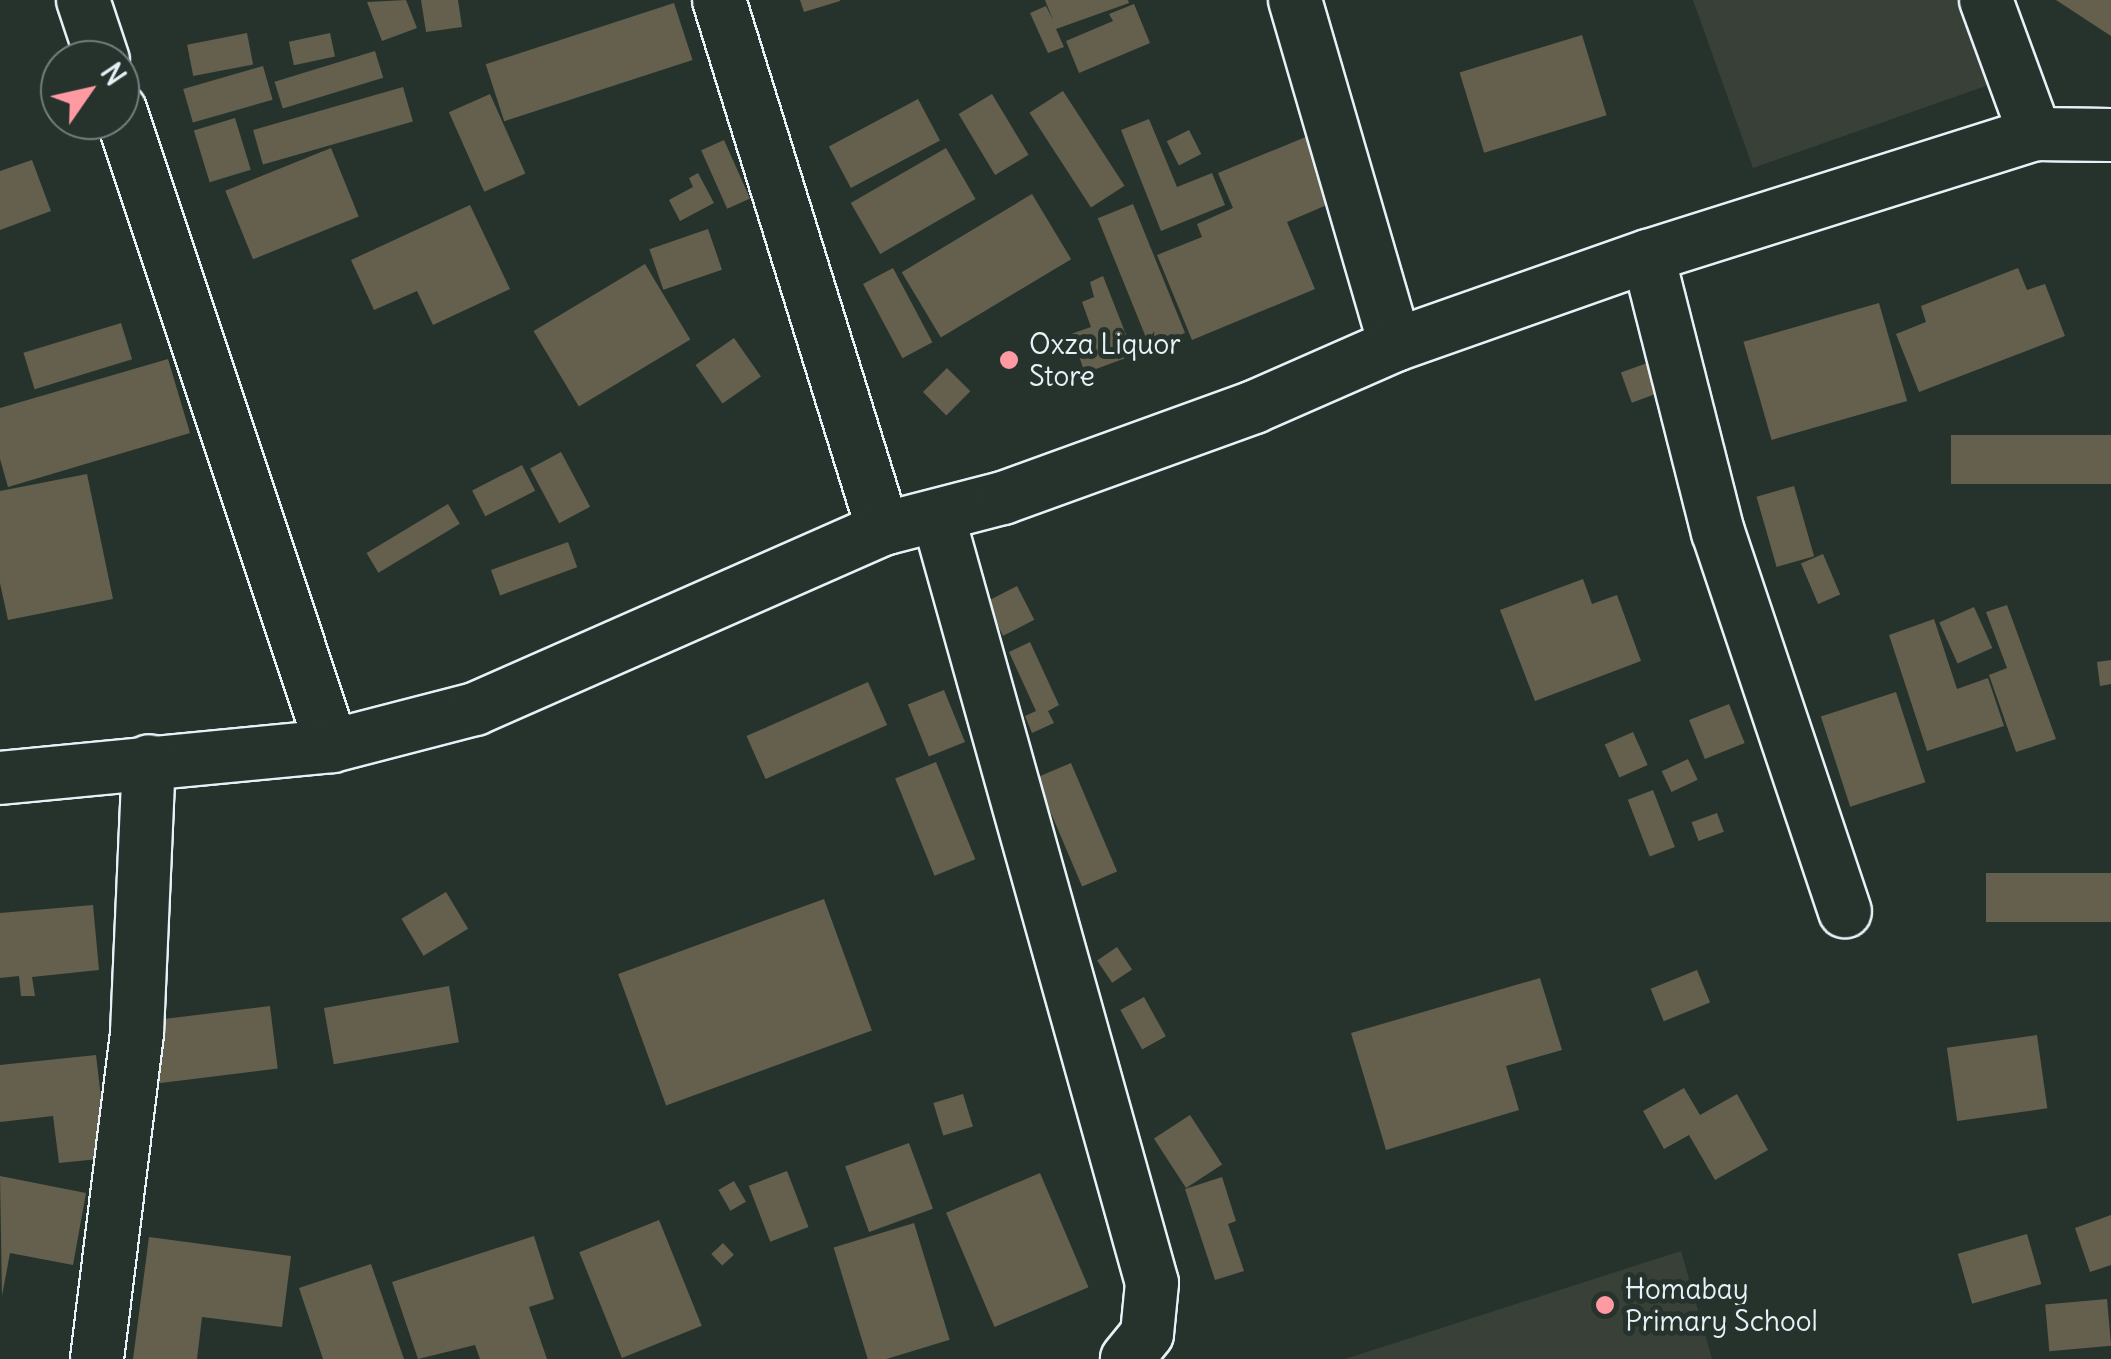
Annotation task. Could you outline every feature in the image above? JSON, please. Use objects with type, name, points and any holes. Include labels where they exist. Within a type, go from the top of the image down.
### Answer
[{"type":"street","points":[[82,0],[96,40]]},
{"type":"street","points":[[718,0],[882,529]]},
{"type":"street","points":[[1295,0],[1395,345]]},
{"type":"street","points":[[1986,0],[2035,134]]},
{"type":"street","points":[[0,778],[332,746],[476,709],[882,529],[938,516],[1254,407],[1395,345],[1648,256],[2035,134],[2111,135]]},
{"type":"street","points":[[130,140],[332,746]]},
{"type":"street","points":[[1648,256],[1718,532],[1845,911]]},
{"type":"street","points":[[938,516],[1152,1283],[1147,1334],[1128,1359]]},
{"type":"street","points":[[97,1359],[137,1033],[149,762]]},
{"type":"shaded area","points":[[1693,0],[1968,0],[1997,82],[1753,168]]},
{"type":"shaded area","name":"Homabay Primary School","points":[[1681,1251],[1712,1359],[1345,1359]]},
{"type":"building","points":[[406,0],[417,28],[382,41],[367,2]]},
{"type":"building","points":[[421,0],[458,0],[462,27],[426,32]]},
{"type":"building","points":[[800,0],[840,0],[840,1],[804,12]]},
{"type":"building","points":[[1045,0],[1129,3],[1056,29],[1064,47],[1048,53],[1030,13],[1046,6],[1053,20]]},
{"type":"building","points":[[2056,0],[2111,0],[2111,36]]},
{"type":"building","points":[[674,3],[693,60],[504,121],[486,64]]},
{"type":"building","points":[[1134,4],[1150,43],[1079,73],[1066,41],[1113,21],[1109,14]]},
{"type":"building","points":[[247,33],[253,64],[193,76],[187,45]]},
{"type":"building","points":[[330,33],[335,56],[294,65],[289,42]]},
{"type":"building","points":[[1582,35],[1607,115],[1484,153],[1460,72]]},
{"type":"building","points":[[375,51],[383,78],[283,108],[275,82]]},
{"type":"building","points":[[263,66],[273,100],[193,123],[183,89]]},
{"type":"building","points":[[403,87],[413,122],[263,165],[253,130]]},
{"type":"building","points":[[1063,91],[1125,186],[1091,208],[1029,113]]},
{"type":"building","points":[[490,94],[525,173],[484,192],[449,112]]},
{"type":"building","points":[[992,94],[1029,155],[995,175],[959,114]]},
{"type":"building","points":[[918,99],[940,140],[851,188],[829,146]]},
{"type":"building","points":[[235,118],[251,170],[210,182],[194,131]]},
{"type":"building","points":[[1149,119],[1177,187],[1212,173],[1225,205],[1161,231],[1121,130]]},
{"type":"building","points":[[1189,130],[1201,154],[1179,165],[1167,141]]},
{"type":"building","points":[[1313,134],[1341,199],[1287,222],[1315,289],[1192,340],[1157,255],[1202,237],[1197,224],[1233,208],[1218,173]]},
{"type":"building","points":[[724,140],[750,198],[727,209],[701,150]]},
{"type":"building","points":[[331,148],[359,217],[253,259],[225,191]]},
{"type":"building","points":[[946,148],[976,199],[880,254],[851,203]]},
{"type":"building","points":[[32,160],[51,211],[0,230],[0,171]]},
{"type":"building","points":[[698,173],[714,203],[680,221],[669,200],[693,187],[689,178]]},
{"type":"building","points":[[1032,194],[1071,259],[941,337],[902,272]]},
{"type":"building","points":[[1133,204],[1185,333],[1150,347],[1098,218]]},
{"type":"building","points":[[470,205],[510,289],[433,325],[417,291],[374,310],[351,260]]},
{"type":"building","points":[[708,229],[722,270],[663,290],[649,249]]},
{"type":"building","points":[[645,264],[690,339],[579,406],[534,331]]},
{"type":"building","points":[[893,268],[932,342],[902,358],[863,284]]},
{"type":"building","points":[[2018,268],[2027,290],[2045,284],[2065,336],[1919,392],[1896,334],[1926,322],[1921,306]]},
{"type":"building","points":[[1103,276],[1134,355],[1085,373],[1071,334],[1091,327],[1082,302],[1094,297],[1090,282]]},
{"type":"building","points":[[1879,303],[1907,401],[1772,440],[1743,342]]},
{"type":"building","points":[[121,323],[132,359],[35,389],[23,353]]},
{"type":"building","points":[[734,338],[761,377],[722,403],[695,365]]},
{"type":"building","points":[[168,359],[190,433],[8,487],[0,459],[0,408]]},
{"type":"building","points":[[1650,362],[1661,392],[1632,403],[1621,373]]},
{"type":"building","points":[[947,368],[970,391],[946,415],[923,392]]},
{"type":"building","points":[[1951,435],[2111,435],[2111,484],[1951,484]]},
{"type":"building","points":[[561,452],[590,507],[559,523],[530,468]]},
{"type":"building","points":[[522,465],[535,491],[485,516],[472,490]]},
{"type":"building","points":[[87,474],[113,599],[8,620],[0,583],[0,491]]},
{"type":"building","points":[[1794,486],[1814,556],[1777,567],[1757,497]]},
{"type":"building","points":[[448,504],[460,524],[378,573],[367,553]]},
{"type":"building","points":[[568,542],[577,567],[500,595],[491,570]]},
{"type":"building","points":[[1823,554],[1840,595],[1818,604],[1801,563]]},
{"type":"building","points":[[1583,579],[1592,604],[1617,595],[1641,661],[1535,701],[1500,610]]},
{"type":"building","points":[[1017,586],[1034,620],[1003,636],[986,602]]},
{"type":"building","points":[[2007,605],[2056,739],[2016,752],[1989,675],[2007,668],[1986,612]]},
{"type":"building","points":[[1974,607],[1992,648],[1958,664],[1939,622]]},
{"type":"building","points":[[1934,619],[1957,689],[1988,678],[2004,726],[1927,751],[1889,635]]},
{"type":"building","points":[[1030,642],[1059,705],[1048,711],[1054,723],[1032,733],[1025,716],[1036,711],[1009,652]]},
{"type":"building","points":[[2111,660],[2111,684],[2100,686],[2097,662]]},
{"type":"building","points":[[868,682],[887,725],[766,779],[746,736]]},
{"type":"building","points":[[944,690],[965,742],[929,757],[908,705]]},
{"type":"building","points":[[1896,692],[1925,782],[1850,807],[1821,716]]},
{"type":"building","points":[[1729,704],[1745,743],[1705,759],[1689,720]]},
{"type":"building","points":[[1633,732],[1648,765],[1619,777],[1605,745]]},
{"type":"building","points":[[1688,759],[1698,780],[1671,792],[1662,771]]},
{"type":"building","points":[[936,762],[975,859],[935,876],[895,778]]},
{"type":"building","points":[[1071,763],[1117,872],[1082,886],[1036,778]]},
{"type":"building","points":[[1653,790],[1675,847],[1650,857],[1628,800]]},
{"type":"building","points":[[1717,813],[1724,832],[1698,841],[1692,822]]},
{"type":"building","points":[[1986,873],[2111,873],[2111,922],[1986,922]]},
{"type":"building","points":[[446,892],[468,929],[424,956],[401,919]]},
{"type":"building","points":[[824,899],[872,1031],[666,1105],[618,974]]},
{"type":"building","points":[[93,905],[99,970],[32,977],[35,996],[21,996],[19,976],[0,978],[0,913]]},
{"type":"building","points":[[1117,947],[1132,969],[1112,983],[1097,960]]},
{"type":"building","points":[[1697,970],[1710,1002],[1664,1021],[1651,989]]},
{"type":"building","points":[[1540,978],[1562,1050],[1506,1066],[1519,1110],[1386,1150],[1351,1033]]},
{"type":"building","points":[[449,986],[459,1042],[334,1064],[324,1008]]},
{"type":"building","points":[[1144,997],[1166,1036],[1142,1049],[1120,1010]]},
{"type":"building","points":[[270,1006],[278,1069],[157,1083],[149,1021]]},
{"type":"building","points":[[2037,1035],[2047,1108],[1957,1121],[1947,1048]]},
{"type":"building","points":[[96,1055],[108,1158],[59,1163],[53,1116],[0,1122],[0,1065]]},
{"type":"building","points":[[1684,1088],[1700,1115],[1737,1094],[1768,1150],[1715,1180],[1689,1135],[1664,1149],[1643,1111]]},
{"type":"building","points":[[963,1094],[973,1127],[943,1136],[933,1103]]},
{"type":"building","points":[[1190,1115],[1222,1164],[1186,1188],[1154,1138]]},
{"type":"building","points":[[909,1143],[933,1209],[869,1232],[845,1166]]},
{"type":"building","points":[[787,1171],[809,1227],[770,1242],[749,1186]]},
{"type":"building","points":[[1040,1173],[1088,1287],[995,1327],[946,1213]]},
{"type":"building","points":[[0,1176],[86,1193],[73,1265],[10,1253],[2,1296]]},
{"type":"building","points":[[1222,1177],[1236,1221],[1228,1224],[1244,1271],[1215,1280],[1185,1189]]},
{"type":"building","points":[[734,1181],[746,1202],[730,1211],[718,1190]]},
{"type":"building","points":[[2111,1215],[2111,1265],[2090,1272],[2075,1228]]},
{"type":"building","points":[[659,1220],[702,1326],[622,1358],[579,1252]]},
{"type":"building","points":[[914,1223],[950,1340],[886,1359],[868,1359],[834,1248]]},
{"type":"building","points":[[2027,1234],[2041,1284],[1972,1304],[1958,1254]]},
{"type":"building","points":[[534,1236],[554,1299],[529,1307],[547,1359],[480,1359],[475,1345],[418,1359],[392,1282]]},
{"type":"building","points":[[149,1237],[291,1256],[282,1327],[202,1317],[197,1359],[133,1359]]},
{"type":"building","points":[[723,1243],[734,1255],[722,1266],[711,1254]]},
{"type":"building","points":[[371,1264],[404,1359],[323,1359],[299,1288]]},
{"type":"building","points":[[2107,1299],[2111,1346],[2049,1351],[2045,1304]]},
{"type":"place","name":"Oxza Liquor Store","points":[[1009,360]]},
{"type":"place","name":"Homabay Primary School","points":[[1605,1305]]}]
